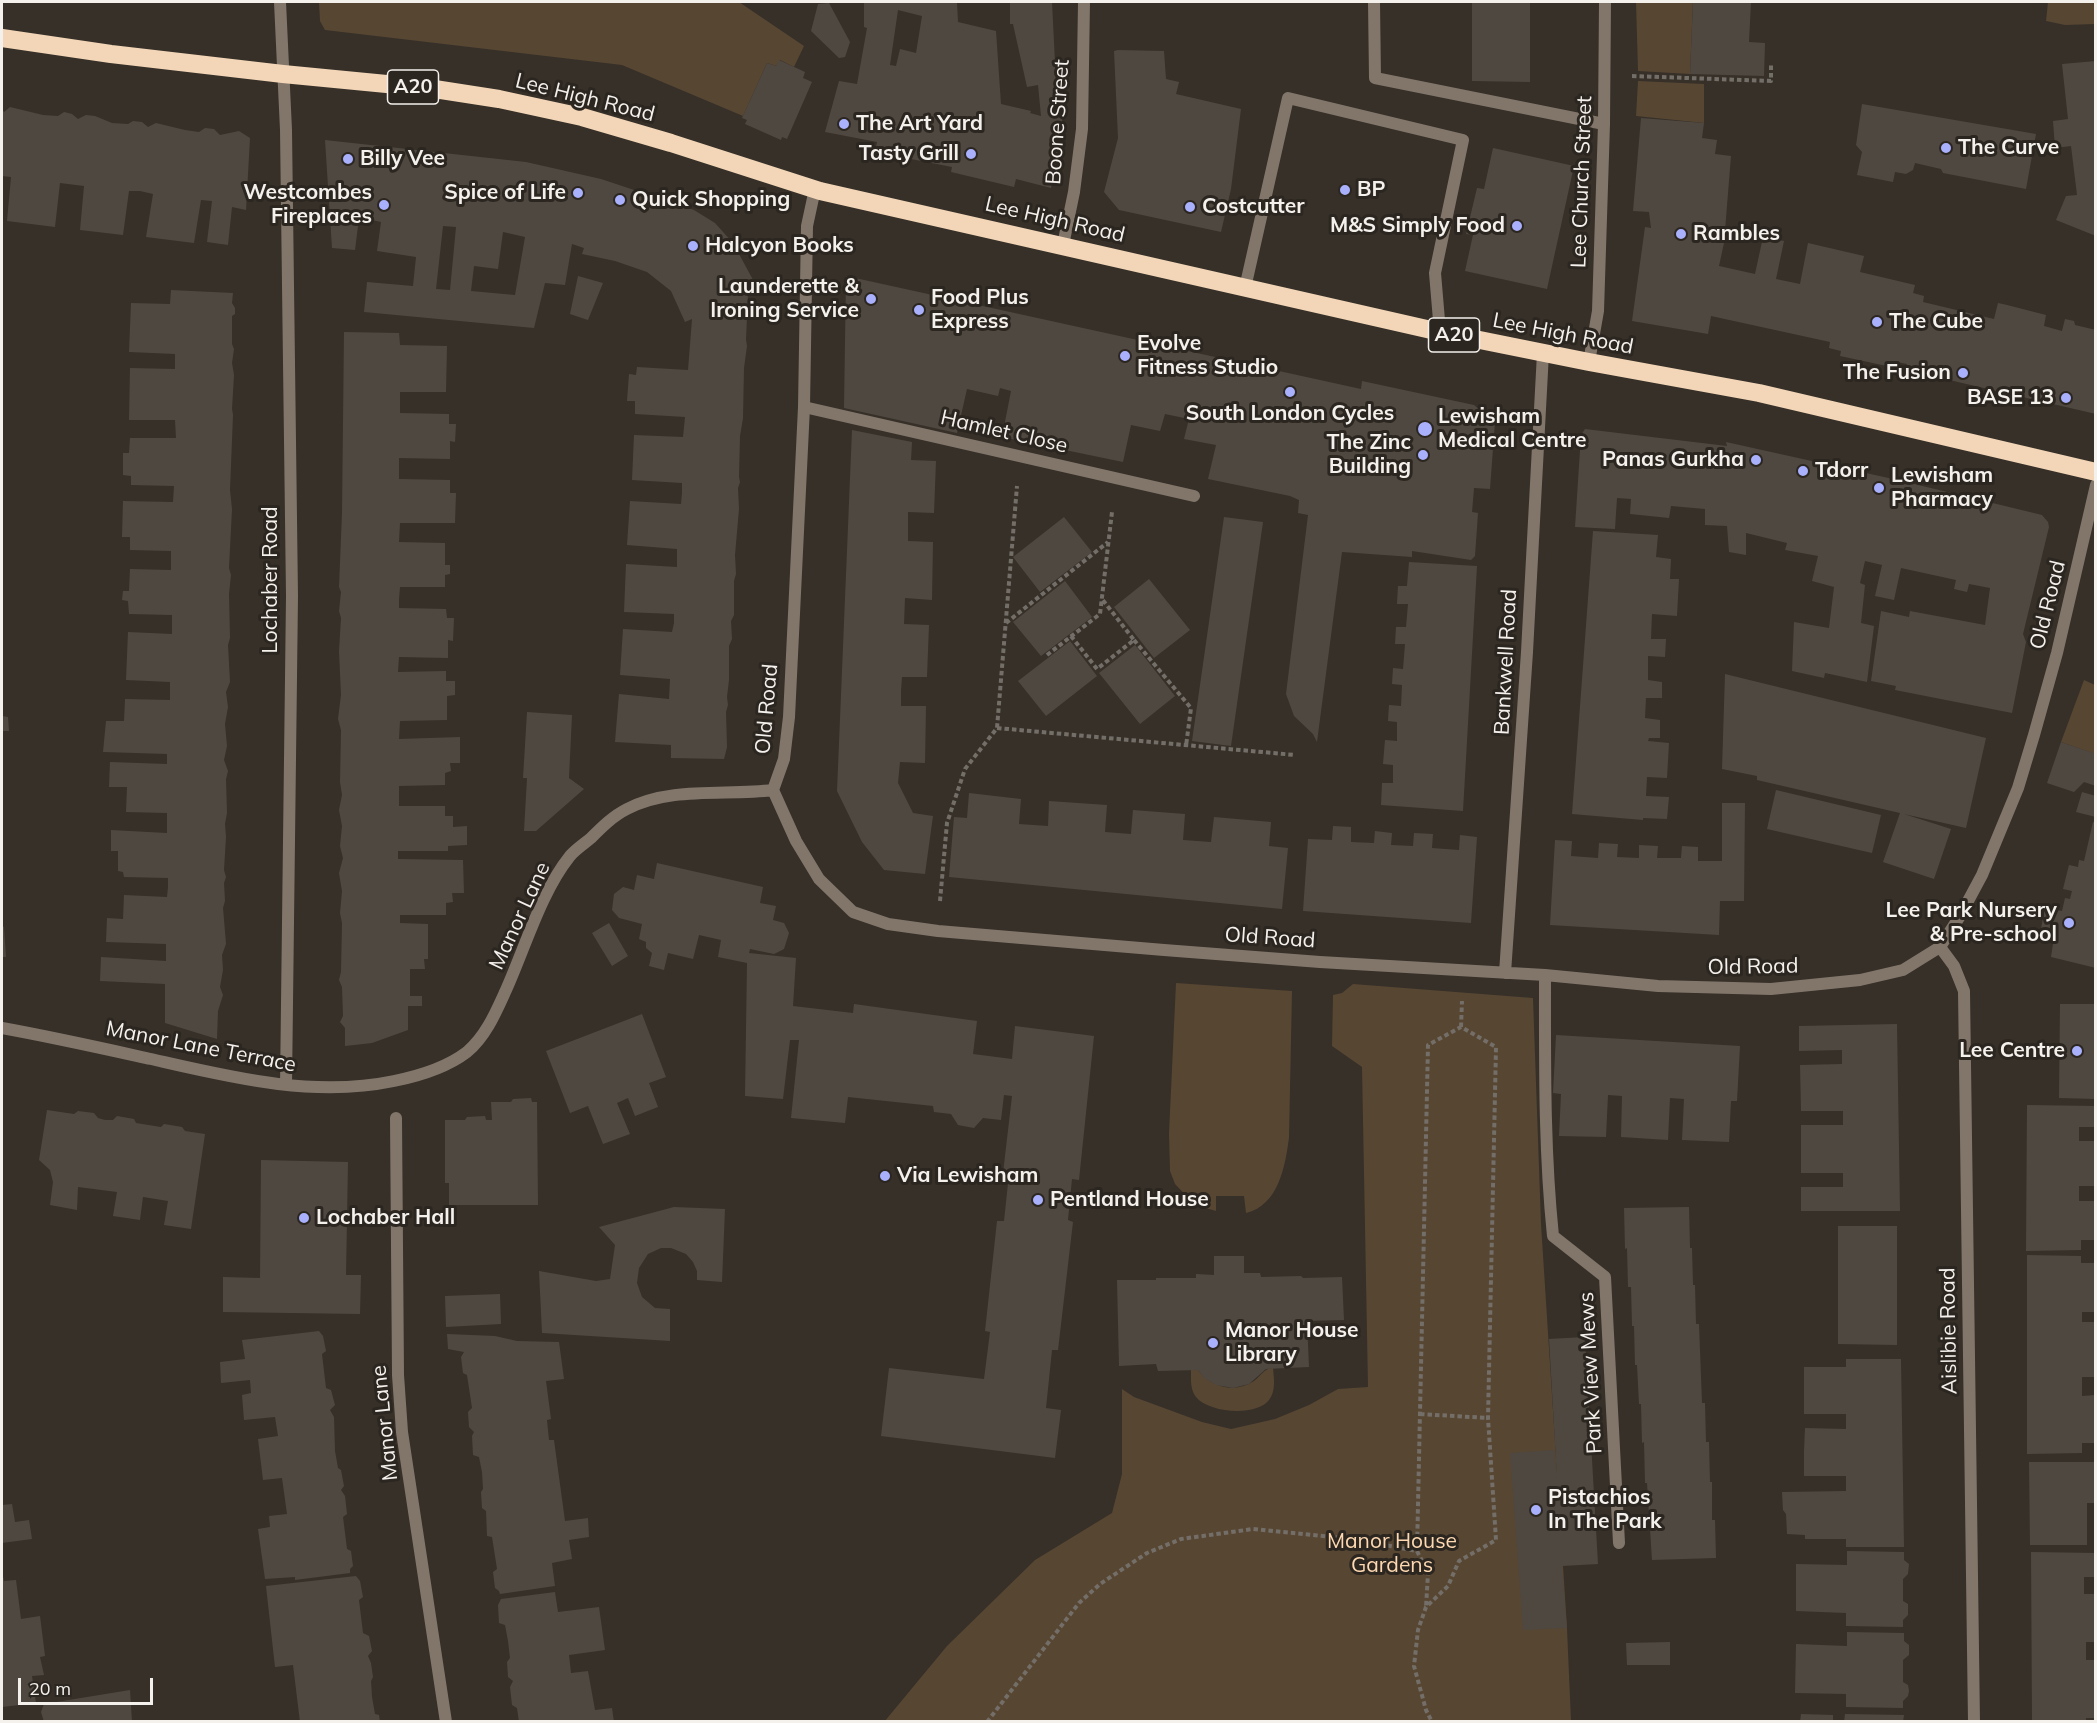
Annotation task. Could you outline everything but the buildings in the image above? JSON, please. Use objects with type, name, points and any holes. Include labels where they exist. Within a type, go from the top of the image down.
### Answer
[{"type":"highway","name":"Lee High Road","points":[[2,38],[111,54],[283,75],[428,88],[499,99],[582,117],[815,189],[1440,332],[1759,393],[2096,472]]},
{"type":"street","name":"Lochaber Road","points":[[280,2],[286,130],[292,596],[286,1085]]},
{"type":"street","name":"Boone Street","points":[[1063,245],[1074,192],[1082,129],[1084,2]]},
{"type":"street","points":[[1374,2],[1375,78],[1604,124]]},
{"type":"street","name":"Lee Church Street","points":[[1589,362],[1598,311],[1605,2]]},
{"type":"street","points":[[1245,288],[1288,98],[1463,140],[1435,273],[1440,332]]},
{"type":"street","name":"Old Road","points":[[815,189],[807,226],[804,407],[789,717],[784,759],[773,790],[796,841],[819,879],[853,912],[888,924],[938,932],[1299,960],[1545,975],[1658,986],[1771,989],[1860,980],[1903,970],[1940,947],[1960,916],[1982,875],[2018,788],[2056,653],[2096,485]]},
{"type":"street","name":"Bankwell Road","points":[[1505,973],[1527,652],[1543,353]]},
{"type":"street","name":"Hamlet Close","points":[[804,407],[1194,496]]},
{"type":"street","name":"Manor Lane","points":[[394,1081],[436,1069],[453,1061],[468,1050],[483,1034],[497,1011],[532,926],[559,873],[570,856],[605,824],[627,809],[651,800],[682,795],[773,790]]},
{"type":"street","name":"Aislibie Road","points":[[1940,947],[1954,966],[1964,991],[1974,1722]]},
{"type":"street","name":"Park View Mews","points":[[1545,975],[1545,1085],[1549,1196],[1553,1236],[1605,1277],[1619,1543]]},
{"type":"street","name":"Manor Lane Terrace","points":[[2,1028],[210,1072],[286,1085],[353,1087],[394,1081]]},
{"type":"street","name":"Manor Lane","points":[[396,1118],[398,1375],[402,1432],[446,1722]]},
{"type":"path","points":[[1605,75],[1771,81],[1771,65]]},
{"type":"path","points":[[938,932],[947,823],[965,769],[997,728],[1019,455]]},
{"type":"path","points":[[1047,655],[1100,614],[1112,512]]},
{"type":"path","points":[[1005,623],[1109,542]]},
{"type":"path","points":[[1102,599],[1191,708],[1186,746]]},
{"type":"path","points":[[1071,636],[1097,669],[1134,640]]},
{"type":"path","points":[[997,728],[1295,755]]},
{"type":"path","points":[[1426,1607],[1448,1586],[1459,1561],[1496,1540],[1488,1418],[1496,1047],[1461,1027],[1428,1045],[1417,1551],[1428,1573],[1426,1607],[1418,1630],[1414,1666],[1426,1710],[1432,1722]]},
{"type":"path","points":[[1420,1414],[1488,1418]]},
{"type":"path","points":[[987,1722],[1079,1603],[1100,1584],[1147,1553],[1181,1539],[1253,1528],[1353,1539],[1417,1551]]},
{"type":"green space","points":[[319,2],[739,2],[804,46],[794,67],[780,60],[776,66],[767,63],[743,116],[622,65],[325,30],[320,21]]},
{"type":"green space","points":[[1636,2],[1693,2],[1690,74],[1638,71]]},
{"type":"green space","points":[[2048,2],[2095,2],[2095,24],[2065,25],[2046,21]]},
{"type":"green space","points":[[1638,81],[1704,84],[1704,123],[1636,116]]},
{"type":"green space","points":[[2084,680],[2095,685],[2095,754],[2061,742]]},
{"type":"green space","points":[[1176,983],[1292,991],[1289,1138],[1285,1160],[1273,1193],[1257,1209],[1246,1213],[1244,1196],[1216,1196],[1216,1211],[1195,1205],[1175,1184],[1170,1171],[1169,1133]]},
{"type":"green space","name":"Manor House Gardens","points":[[1353,984],[1533,998],[1541,1224],[1571,1721],[884,1722],[947,1646],[1035,1560],[1112,1513],[1122,1474],[1122,1389],[1134,1397],[1202,1422],[1231,1429],[1275,1419],[1309,1405],[1338,1389],[1368,1387],[1362,1067],[1332,1046],[1333,995],[1342,993]]},
{"type":"green space","points":[[1273,1368],[1273,1393],[1269,1400],[1254,1409],[1232,1411],[1211,1407],[1196,1397],[1192,1388],[1191,1370],[1198,1370],[1210,1381],[1231,1388],[1247,1385],[1265,1371]]},
{"type":"place","name":"The Art Yard","points":[[844,124]]},
{"type":"place","name":"The Curve","points":[[1946,148]]},
{"type":"place","name":"Tasty Grill","points":[[971,154]]},
{"type":"place","name":"Billy Vee","points":[[348,159]]},
{"type":"place","name":"BP","points":[[1345,190]]},
{"type":"place","name":"Spice of Life","points":[[578,193]]},
{"type":"place","name":"Quick Shopping","points":[[620,200]]},
{"type":"place","name":"Westcombes Fireplaces","points":[[384,205]]},
{"type":"place","name":"Costcutter","points":[[1190,207]]},
{"type":"place","name":"M&S Simply Food","points":[[1517,226]]},
{"type":"place","name":"Rambles","points":[[1681,234]]},
{"type":"place","name":"Halcyon Books","points":[[693,246]]},
{"type":"place","name":"Launderette & Ironing Service","points":[[871,299]]},
{"type":"place","name":"Food Plus Express","points":[[919,310]]},
{"type":"place","name":"The Cube","points":[[1877,322]]},
{"type":"place","name":"Evolve Fitness Studio","points":[[1125,356]]},
{"type":"place","name":"The Fusion","points":[[1963,373]]},
{"type":"place","name":"South London Cycles","points":[[1290,392]]},
{"type":"place","name":"BASE 13","points":[[2066,398]]},
{"type":"place","name":"Lewisham Medical Centre","points":[[1425,429]]},
{"type":"place","name":"The Zinc Building","points":[[1423,455]]},
{"type":"place","name":"Panas Gurkha","points":[[1756,460]]},
{"type":"place","name":"Tdorr","points":[[1803,471]]},
{"type":"place","name":"Lewisham Pharmacy","points":[[1879,488]]},
{"type":"place","name":"Lee Park Nursery & Pre-school","points":[[2069,923]]},
{"type":"place","name":"Lee Centre","points":[[2077,1051]]},
{"type":"place","name":"Via Lewisham","points":[[885,1176]]},
{"type":"place","name":"Pentland House","points":[[1038,1200]]},
{"type":"place","name":"Lochaber Hall","points":[[304,1218]]},
{"type":"place","name":"Manor House Library","points":[[1213,1343]]},
{"type":"place","name":"Pistachios In The Park","points":[[1536,1510]]}]
